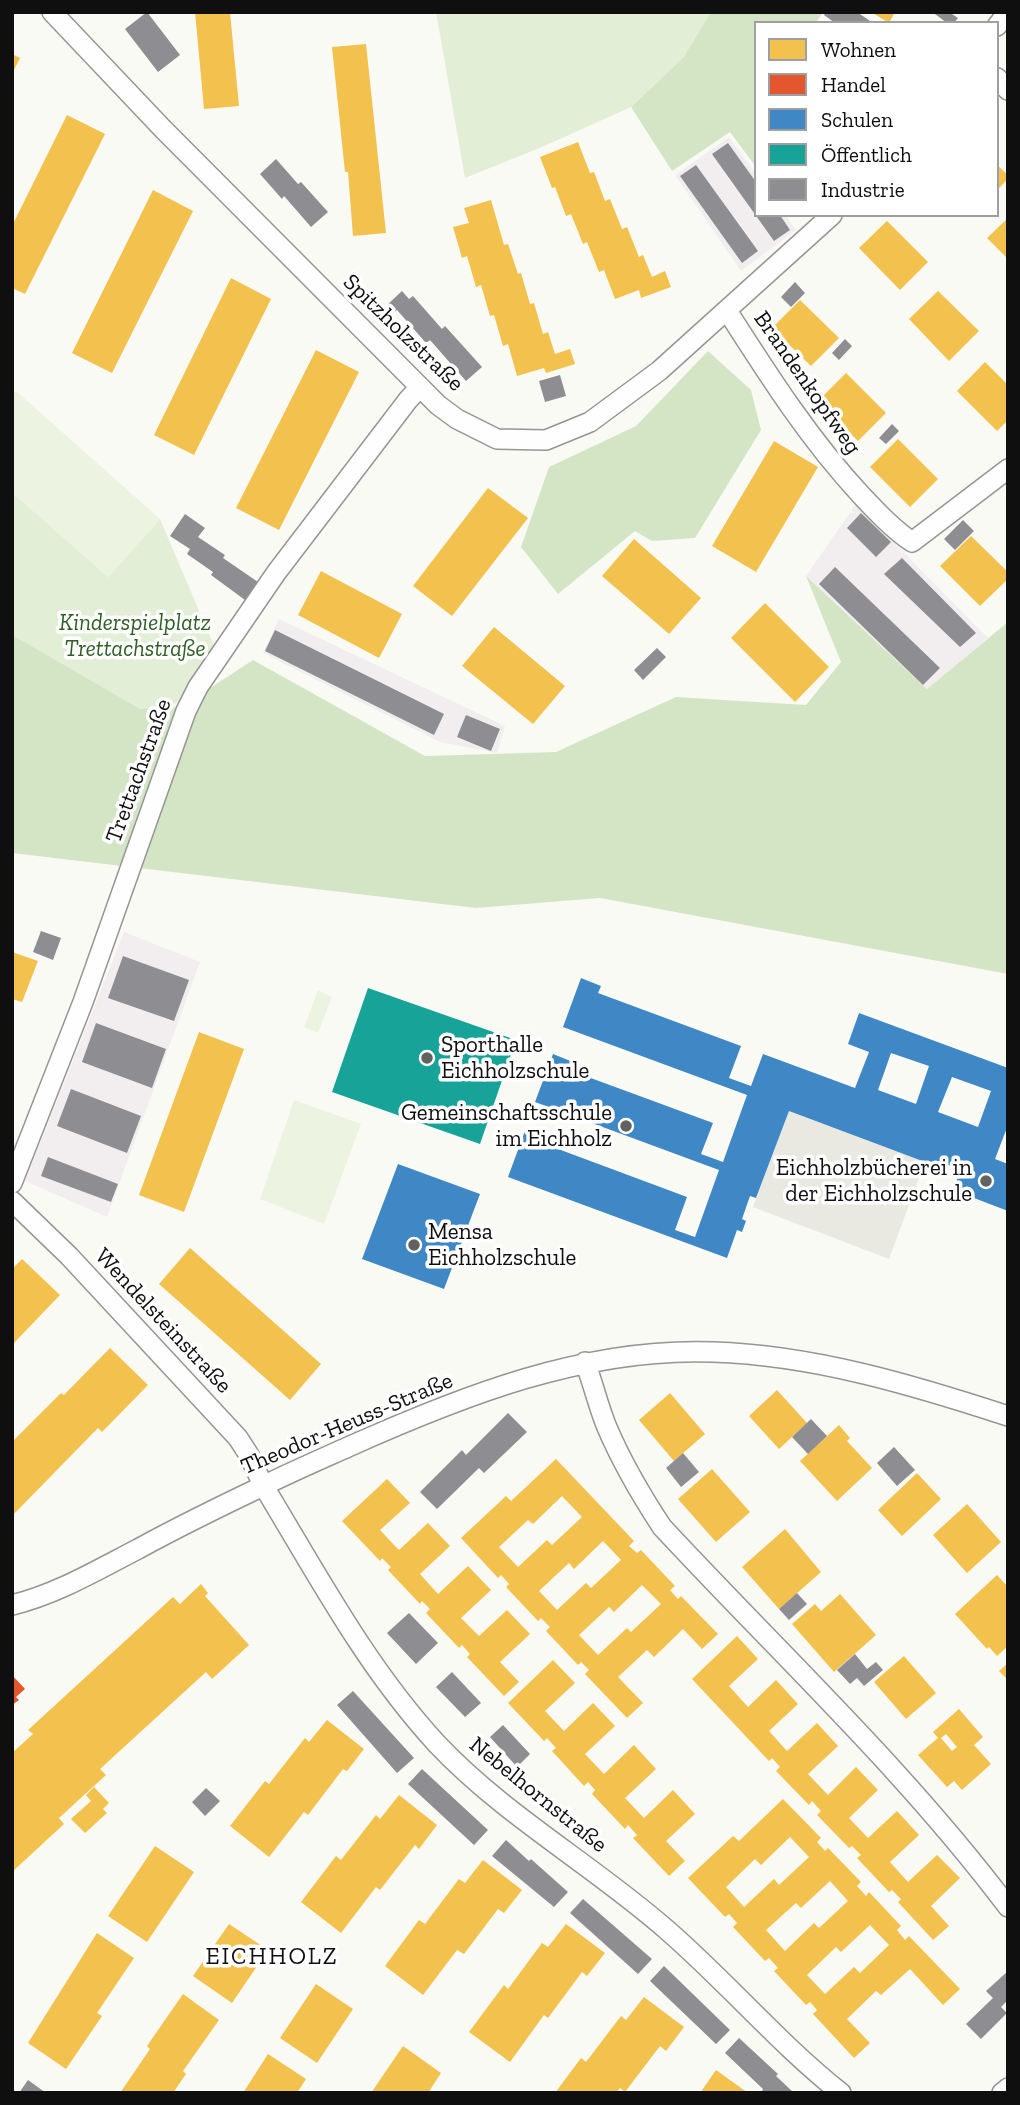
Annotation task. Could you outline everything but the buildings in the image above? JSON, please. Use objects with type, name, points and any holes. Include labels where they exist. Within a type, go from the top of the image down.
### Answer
[{"type":"street","name":"Spitzholzstraße","points":[[52,12],[163,130],[419,388],[457,419],[497,439],[546,440],[590,422],[644,384],[728,312],[742,296],[830,217]]},
{"type":"street","name":"Brandenkopfweg","points":[[728,312],[789,407],[839,472],[893,530],[912,542],[1008,469]]},
{"type":"street","name":"Trettachstraße","points":[[12,1183],[83,1002],[186,712],[205,677],[276,573],[419,388]]},
{"type":"street","name":"Wendelsteinstraße","points":[[12,1201],[69,1256],[238,1438],[263,1485]]},
{"type":"street","name":"Theodor-Heuss-Straße","points":[[12,1605],[32,1600],[90,1575],[263,1485],[410,1418],[585,1362],[660,1353],[714,1352],[800,1361],[957,1399],[1008,1416]]},
{"type":"street","points":[[585,1362],[606,1424],[639,1490],[662,1527],[857,1728],[928,1808],[1008,1907]]},
{"type":"street","name":"Nebelhornstraße","points":[[263,1485],[369,1660],[438,1744],[514,1811],[644,1910],[841,2093]]},
{"type":"street","points":[[1002,2093],[1008,2088]]},
{"type":"shaded area","points":[[729,137],[754,171],[754,217],[786,217],[796,230],[741,271],[675,175]]},
{"type":"shaded area","points":[[856,504],[988,638],[927,689],[806,576]]},
{"type":"shaded area","points":[[279,619],[505,726],[497,753],[440,742],[263,653]]},
{"type":"shaded area","points":[[124,932],[200,962],[107,1217],[25,1181]]},
{"type":"shaded area","points":[[789,1111],[925,1162],[889,1259],[753,1207]]},
{"type":"green space","points":[[436,12],[780,12],[762,21],[754,21],[754,25],[679,62],[631,107],[465,178]]},
{"type":"green space","points":[[711,12],[823,12],[817,21],[754,21],[754,164],[730,132],[672,171],[631,107],[684,57]]},
{"type":"green space","points":[[708,351],[751,390],[761,430],[695,538],[652,541],[635,531],[558,594],[521,547],[549,467],[636,426]]},
{"type":"green space","points":[[16,391],[160,519],[108,577],[12,492],[12,395]]},
{"type":"green space","name":"Kinderspielplatz Trettachstraße","points":[[12,492],[108,577],[160,519],[214,646],[180,702],[141,714],[12,641]]},
{"type":"green space","points":[[806,576],[927,689],[1008,622],[1008,974],[600,898],[476,908],[12,853],[12,635],[140,709],[181,707],[253,660],[425,756],[556,752],[676,697],[806,705],[841,662]]},
{"type":"green space","points":[[318,990],[332,997],[318,1033],[304,1027]]},
{"type":"green space","points":[[294,1100],[361,1124],[324,1224],[260,1199]]},
{"type":"place","name":"Sporthalle Eichholzschule","points":[[427,1058]]},
{"type":"place","name":"Gemeinschaftsschule im Eichholz","points":[[626,1126]]},
{"type":"place","name":"Eichholzbücherei in der Eichholzschule","points":[[986,1181]]},
{"type":"place","name":"Mensa Eichholzschule","points":[[414,1245]]},
{"type":"district","name":"EICHHOLZ","points":[[272,1957]]}]
